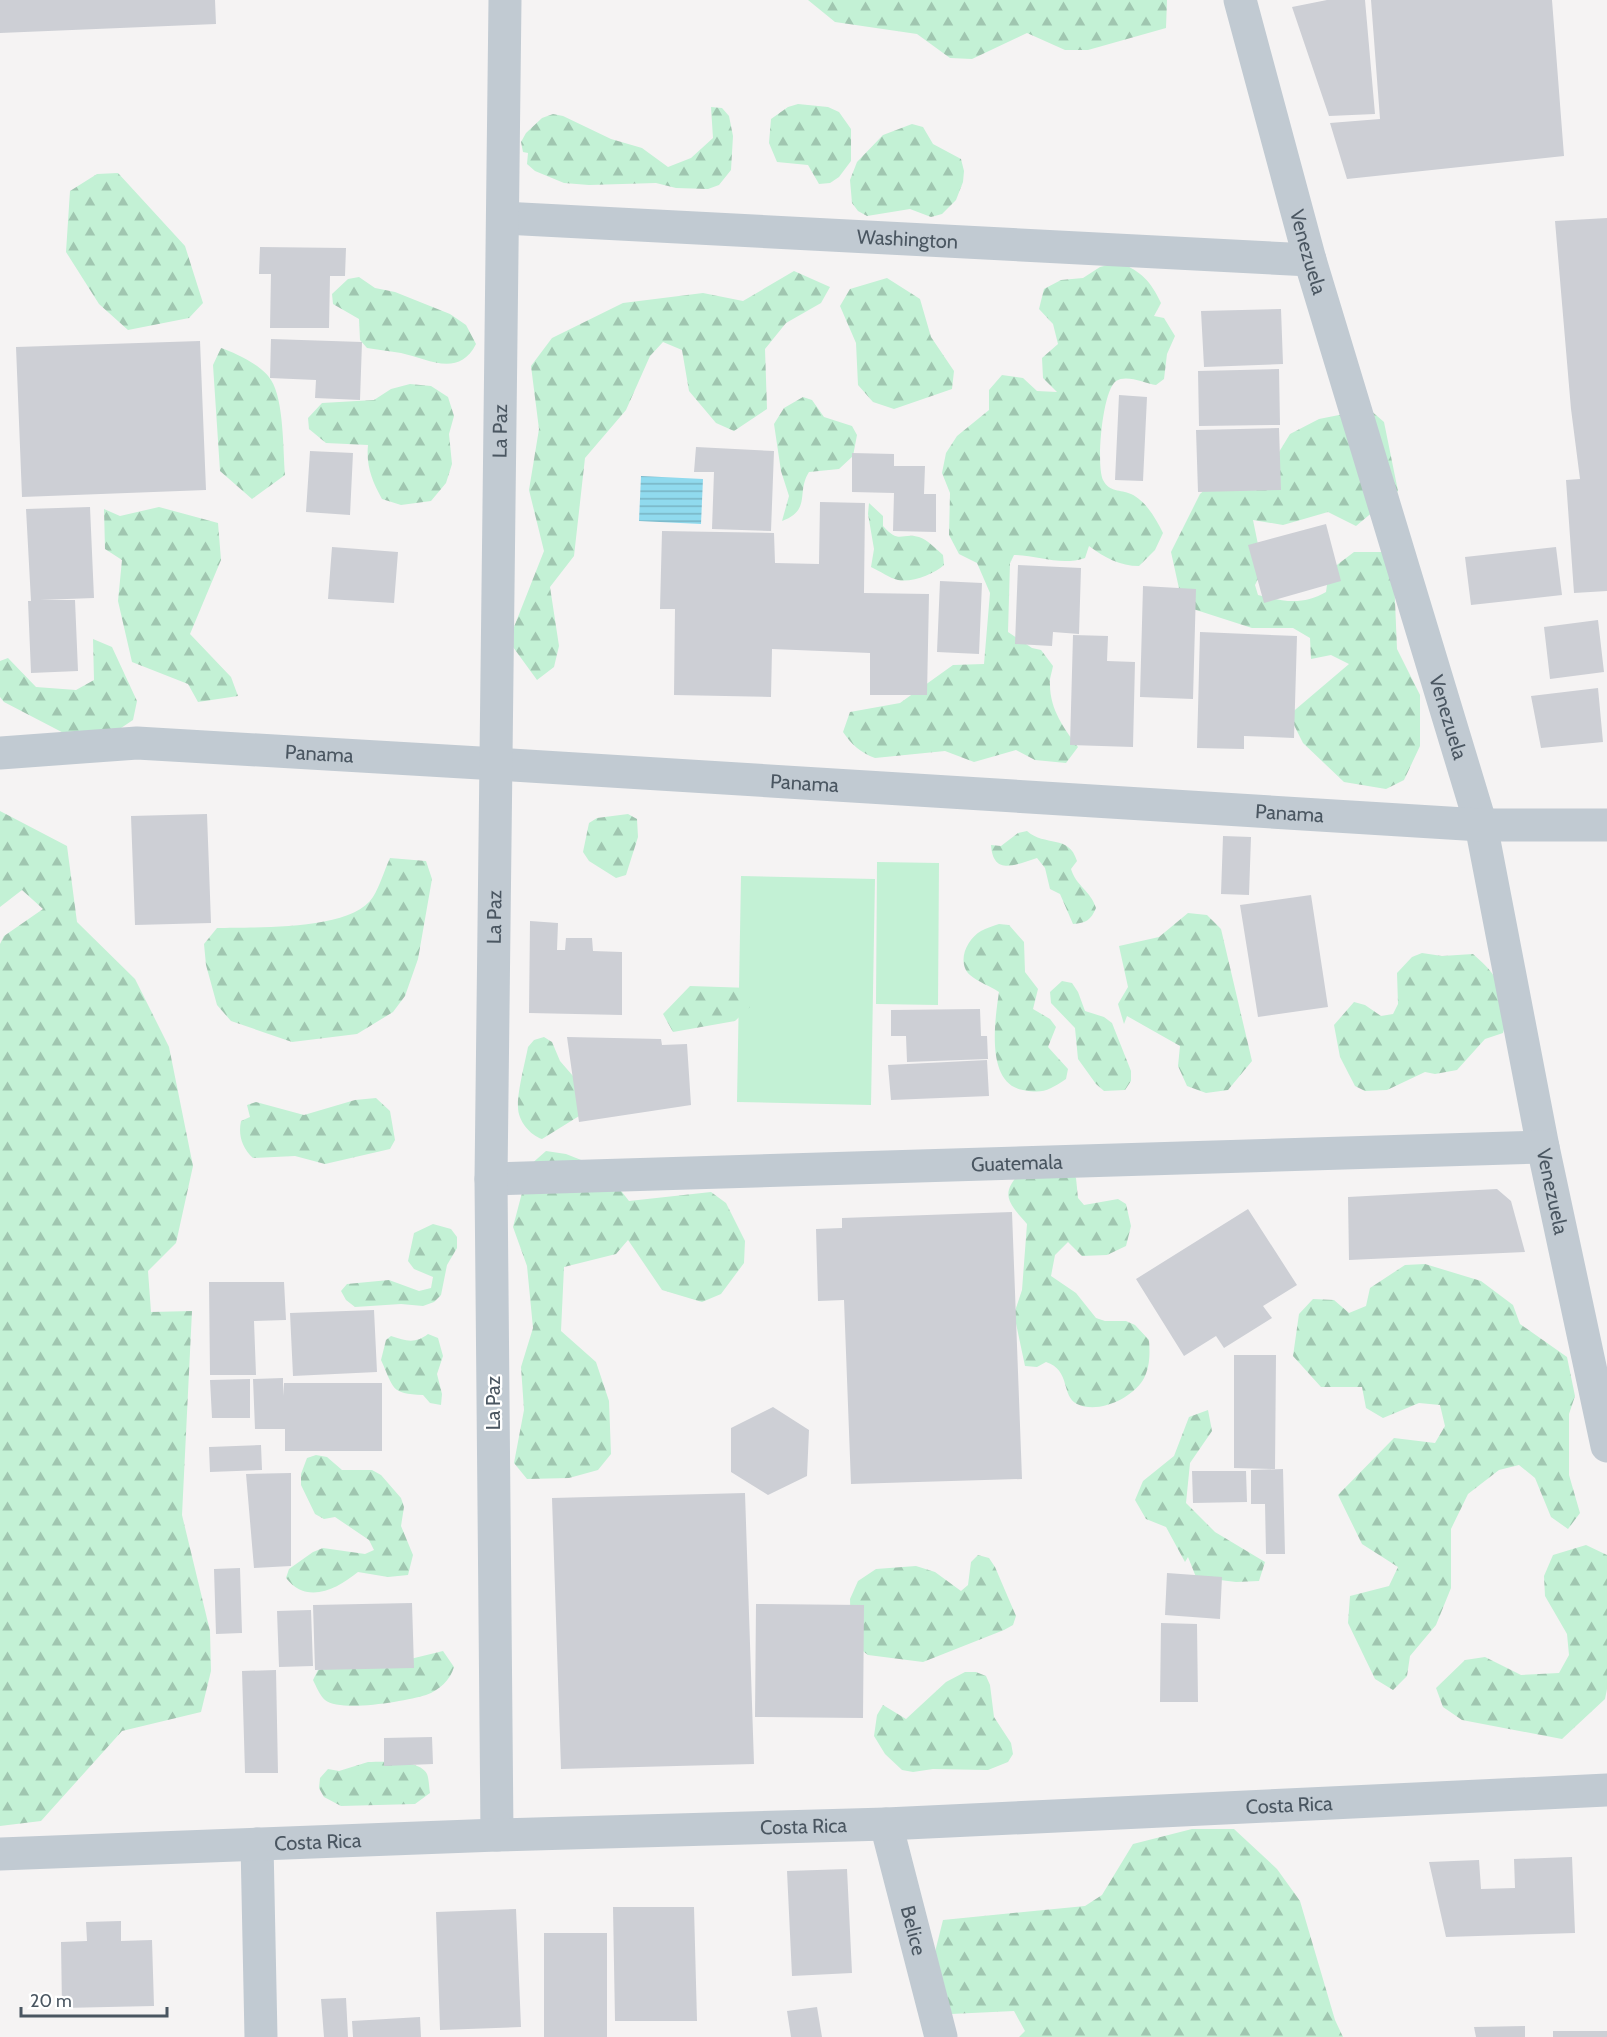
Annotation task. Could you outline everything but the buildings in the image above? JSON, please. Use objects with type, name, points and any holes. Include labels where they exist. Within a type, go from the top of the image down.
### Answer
[{"type":"street","name":"La Paz","points":[[497,1835],[491,1179],[506,0]]},
{"type":"street","name":"Venezuela","points":[[1240,0],[1310,260],[1481,825],[1543,1147],[1607,1446]]},
{"type":"street","name":"Washington","points":[[504,218],[1310,260]]},
{"type":"street","name":"Panama","points":[[0,753],[137,743],[1481,825],[1607,825]]},
{"type":"street","name":"Guatemala","points":[[491,1179],[1543,1147]]},
{"type":"street","name":"Costa Rica","points":[[0,1854],[497,1835],[886,1824],[1607,1790]]},
{"type":"street","name":"Belice","points":[[886,1824],[941,2037]]},
{"type":"street","points":[[257,1844],[261,2037]]},
{"type":"green space","points":[[808,0],[1167,0],[1166,28],[1088,50],[1065,50],[1027,33],[972,59],[950,58],[917,34],[835,22]]},
{"type":"green space","points":[[798,104],[828,107],[839,112],[851,129],[851,161],[839,177],[830,183],[819,184],[808,165],[777,162],[769,143],[771,119],[788,107]]},
{"type":"green space","points":[[711,107],[722,108],[729,116],[733,136],[731,170],[719,185],[708,189],[676,188],[656,183],[589,185],[564,183],[535,171],[527,164],[528,153],[523,152],[521,142],[526,133],[542,118],[553,114],[563,116],[611,139],[642,148],[668,167],[691,158],[713,138]]},
{"type":"green space","points":[[912,124],[923,127],[933,144],[961,159],[964,171],[963,182],[956,200],[942,214],[931,217],[910,209],[867,216],[858,211],[852,203],[850,180],[857,162],[883,135]]},
{"type":"green space","points":[[118,173],[185,246],[203,303],[189,318],[128,330],[99,304],[66,252],[70,191],[97,174]]},
{"type":"green space","points":[[1120,262],[1140,274],[1153,288],[1161,303],[1154,316],[1164,318],[1175,336],[1167,354],[1164,379],[1156,385],[1125,378],[1116,381],[1111,388],[1104,413],[1100,445],[1101,472],[1103,480],[1109,487],[1131,494],[1141,501],[1154,516],[1163,533],[1155,550],[1139,566],[1125,565],[1089,546],[1085,558],[1076,560],[1059,561],[1014,555],[1010,563],[1008,632],[1032,648],[1041,650],[1053,666],[1050,678],[1052,702],[1063,726],[1078,747],[1066,763],[1035,760],[1016,750],[974,762],[945,751],[875,758],[865,754],[843,732],[850,712],[900,703],[953,665],[984,664],[990,593],[977,563],[959,554],[949,535],[950,493],[942,473],[946,453],[957,436],[989,410],[989,390],[1002,375],[1023,378],[1037,391],[1057,392],[1043,378],[1042,358],[1058,344],[1053,324],[1039,309],[1044,289],[1061,280],[1083,278],[1100,267]]},
{"type":"green space","points":[[794,271],[830,287],[821,303],[786,323],[765,349],[767,409],[734,431],[716,423],[689,391],[682,350],[663,342],[650,356],[626,410],[585,458],[574,556],[550,587],[559,646],[554,667],[537,680],[513,647],[514,627],[544,551],[529,490],[539,429],[531,366],[552,338],[623,303],[703,293],[743,301]]},
{"type":"green space","points":[[359,277],[375,288],[395,292],[450,314],[466,325],[476,344],[461,361],[442,364],[401,353],[367,348],[360,340],[359,319],[333,304],[332,294],[348,279]]},
{"type":"green space","points":[[887,278],[920,299],[931,337],[954,371],[952,389],[894,409],[873,402],[858,385],[856,343],[840,306],[850,289]]},
{"type":"green space","points":[[221,348],[262,370],[271,380],[278,400],[285,475],[252,499],[220,471],[213,365]]},
{"type":"green space","points":[[410,384],[431,386],[448,397],[454,416],[449,434],[452,464],[446,483],[431,501],[401,505],[382,499],[370,473],[368,445],[326,443],[309,429],[308,418],[322,403],[374,400],[391,389]]},
{"type":"green space","points":[[803,397],[812,400],[824,417],[852,426],[857,435],[853,456],[839,469],[809,472],[805,479],[802,500],[797,512],[782,521],[789,496],[781,471],[774,424],[784,408]]},
{"type":"green space","points":[[1369,409],[1384,422],[1398,491],[1356,526],[1328,512],[1283,525],[1253,520],[1263,569],[1255,585],[1258,595],[1292,601],[1309,599],[1326,592],[1329,571],[1354,552],[1383,552],[1394,577],[1397,649],[1420,695],[1420,746],[1404,780],[1386,789],[1344,782],[1303,743],[1289,715],[1349,664],[1331,655],[1311,659],[1310,638],[1293,628],[1252,628],[1193,609],[1180,593],[1171,552],[1200,494],[1215,481],[1265,475],[1290,434],[1319,419]]},
{"type":"green space","points":[[869,503],[883,516],[883,526],[889,532],[897,537],[913,536],[925,540],[943,555],[944,565],[923,577],[904,581],[891,578],[871,567],[874,549],[868,514]]},
{"type":"green space","points":[[159,507],[218,523],[221,560],[190,634],[231,677],[238,696],[198,702],[188,684],[132,662],[118,601],[122,560],[105,549],[104,509],[120,516]]},
{"type":"green space","points":[[93,639],[112,647],[137,701],[133,720],[100,742],[79,741],[4,702],[0,697],[0,661],[8,658],[36,687],[76,690],[94,680]]},
{"type":"green space","points":[[0,811],[67,846],[77,922],[135,979],[169,1047],[193,1166],[176,1243],[148,1271],[151,1312],[192,1311],[182,1515],[210,1631],[211,1671],[201,1712],[122,1731],[41,1821],[0,1826],[0,944],[4,936],[43,909],[22,890],[0,907]]},
{"type":"green space","points":[[628,814],[637,819],[638,837],[626,875],[616,878],[589,861],[583,852],[589,823],[597,818]]},
{"type":"green space","points":[[1027,831],[1041,839],[1062,844],[1073,853],[1077,861],[1071,869],[1073,875],[1091,897],[1096,908],[1087,920],[1073,924],[1060,894],[1050,889],[1045,868],[1037,858],[1007,866],[996,861],[991,845],[1001,846],[1018,833]]},
{"type":"green space","points":[[390,858],[426,861],[432,879],[418,959],[405,996],[393,1012],[357,1034],[292,1042],[231,1021],[217,1005],[206,965],[204,944],[217,928],[301,925],[345,916],[362,908],[373,897]]},
{"type":"green space","points":[[877,862],[939,863],[938,1005],[876,1004]]},
{"type":"green space","points":[[741,876],[875,879],[871,1105],[737,1102]]},
{"type":"green space","points":[[1188,913],[1207,915],[1221,929],[1252,1061],[1228,1090],[1206,1093],[1187,1086],[1178,1066],[1180,1046],[1127,1016],[1124,1024],[1118,1004],[1128,987],[1119,946],[1159,937]]},
{"type":"green space","points":[[999,924],[1009,925],[1024,942],[1025,972],[1038,989],[1033,1009],[1050,1019],[1056,1027],[1048,1047],[1068,1069],[1066,1079],[1046,1090],[1036,1092],[1023,1090],[1011,1085],[1003,1076],[995,1049],[999,992],[970,975],[964,964],[965,951],[971,939],[981,931]]},
{"type":"green space","points":[[1422,953],[1442,956],[1473,954],[1486,966],[1494,976],[1499,988],[1505,1016],[1503,1033],[1485,1039],[1457,1070],[1435,1074],[1425,1072],[1387,1090],[1365,1091],[1355,1086],[1340,1057],[1334,1025],[1354,1002],[1365,1005],[1381,1016],[1393,1014],[1398,1004],[1397,973],[1412,957]]},
{"type":"green space","points":[[1062,981],[1072,983],[1085,1011],[1104,1017],[1112,1023],[1131,1071],[1131,1081],[1125,1090],[1104,1091],[1078,1059],[1075,1028],[1051,1003],[1050,992]]},
{"type":"green space","points":[[690,986],[751,988],[750,1007],[735,1021],[673,1032],[663,1014]]},
{"type":"green space","points":[[544,1037],[552,1042],[560,1061],[573,1076],[584,1113],[542,1139],[529,1131],[522,1122],[518,1101],[528,1047],[534,1040]]},
{"type":"green space","points":[[376,1098],[390,1111],[395,1140],[390,1149],[325,1164],[295,1156],[253,1158],[242,1141],[241,1121],[250,1117],[247,1105],[256,1102],[304,1115],[355,1100]]},
{"type":"green space","points":[[546,1151],[566,1154],[604,1169],[629,1201],[711,1192],[726,1203],[745,1241],[744,1263],[721,1294],[702,1302],[662,1290],[628,1240],[616,1254],[564,1267],[561,1331],[596,1362],[609,1401],[611,1454],[598,1470],[569,1478],[527,1479],[514,1463],[524,1410],[521,1367],[533,1328],[527,1266],[513,1227],[529,1166]]},
{"type":"green space","points":[[1062,1162],[1076,1178],[1078,1198],[1084,1205],[1118,1199],[1126,1204],[1131,1226],[1126,1246],[1107,1255],[1082,1256],[1068,1242],[1055,1255],[1051,1276],[1076,1293],[1096,1318],[1105,1321],[1126,1321],[1135,1325],[1149,1340],[1149,1361],[1143,1380],[1138,1387],[1122,1399],[1104,1406],[1085,1407],[1072,1400],[1063,1377],[1054,1366],[1046,1362],[1037,1367],[1025,1366],[1014,1314],[1022,1290],[1027,1224],[1009,1200],[1010,1187],[1028,1163]]},
{"type":"green space","points":[[433,1224],[451,1229],[457,1237],[457,1248],[447,1265],[441,1295],[434,1302],[423,1306],[401,1304],[355,1307],[346,1300],[341,1291],[347,1284],[389,1280],[419,1291],[431,1288],[433,1277],[414,1269],[408,1261],[414,1233]]},
{"type":"green space","points":[[1425,1264],[1481,1281],[1513,1305],[1520,1324],[1567,1357],[1575,1396],[1569,1414],[1569,1475],[1580,1513],[1568,1529],[1551,1517],[1535,1478],[1519,1465],[1499,1470],[1468,1494],[1451,1529],[1451,1588],[1436,1625],[1410,1656],[1407,1676],[1393,1690],[1375,1679],[1348,1623],[1350,1596],[1389,1586],[1398,1567],[1362,1544],[1338,1495],[1394,1438],[1435,1443],[1445,1426],[1440,1405],[1419,1403],[1383,1418],[1366,1408],[1362,1387],[1321,1387],[1293,1356],[1299,1314],[1313,1299],[1334,1300],[1349,1313],[1366,1306],[1370,1288],[1405,1265]]},
{"type":"green space","points":[[428,1334],[438,1338],[443,1356],[437,1374],[442,1394],[441,1405],[430,1403],[423,1395],[404,1393],[394,1388],[381,1360],[386,1340],[391,1336],[410,1341]]},
{"type":"green space","points":[[1208,1410],[1212,1431],[1190,1463],[1186,1503],[1215,1532],[1265,1562],[1259,1581],[1236,1582],[1196,1577],[1188,1557],[1185,1562],[1166,1527],[1146,1519],[1135,1500],[1143,1481],[1174,1456],[1189,1417]]},
{"type":"green space","points":[[316,1455],[327,1457],[342,1470],[372,1470],[381,1475],[401,1498],[404,1507],[401,1526],[413,1555],[408,1575],[388,1577],[358,1572],[341,1584],[322,1592],[303,1591],[286,1578],[289,1569],[313,1552],[323,1548],[365,1554],[374,1550],[369,1540],[335,1517],[324,1519],[315,1514],[301,1485],[301,1474],[307,1458]]},
{"type":"green space","points":[[1586,1545],[1607,1555],[1607,1689],[1605,1699],[1562,1739],[1462,1720],[1443,1707],[1436,1688],[1465,1660],[1485,1657],[1521,1675],[1559,1673],[1569,1655],[1567,1634],[1545,1596],[1544,1576],[1553,1555]]},
{"type":"green space","points":[[978,1555],[989,1558],[995,1567],[1016,1616],[1013,1625],[923,1662],[868,1655],[851,1642],[850,1599],[858,1581],[876,1569],[916,1566],[935,1572],[961,1591],[968,1585],[971,1562]]},
{"type":"green space","points":[[443,1651],[454,1667],[444,1684],[426,1695],[389,1703],[345,1706],[325,1700],[313,1680],[318,1670],[353,1660],[394,1663]]},
{"type":"green space","points":[[965,1672],[976,1672],[986,1676],[990,1685],[994,1717],[1011,1743],[1013,1754],[1008,1762],[988,1770],[933,1769],[913,1772],[902,1770],[885,1754],[874,1736],[877,1715],[883,1705],[906,1719],[946,1682]]},
{"type":"green space","points":[[368,1762],[400,1762],[423,1769],[427,1774],[430,1793],[415,1804],[341,1806],[324,1797],[319,1788],[320,1778],[328,1769],[339,1771]]},
{"type":"green space","points":[[1192,1829],[1234,1829],[1277,1869],[1300,1901],[1335,2020],[1343,2037],[1019,2037],[1025,2031],[1014,2011],[951,2014],[928,1980],[943,1920],[1085,1906],[1102,1895],[1133,1844]]},
{"type":"water","points":[[641,476],[703,479],[701,524],[639,521]]}]
